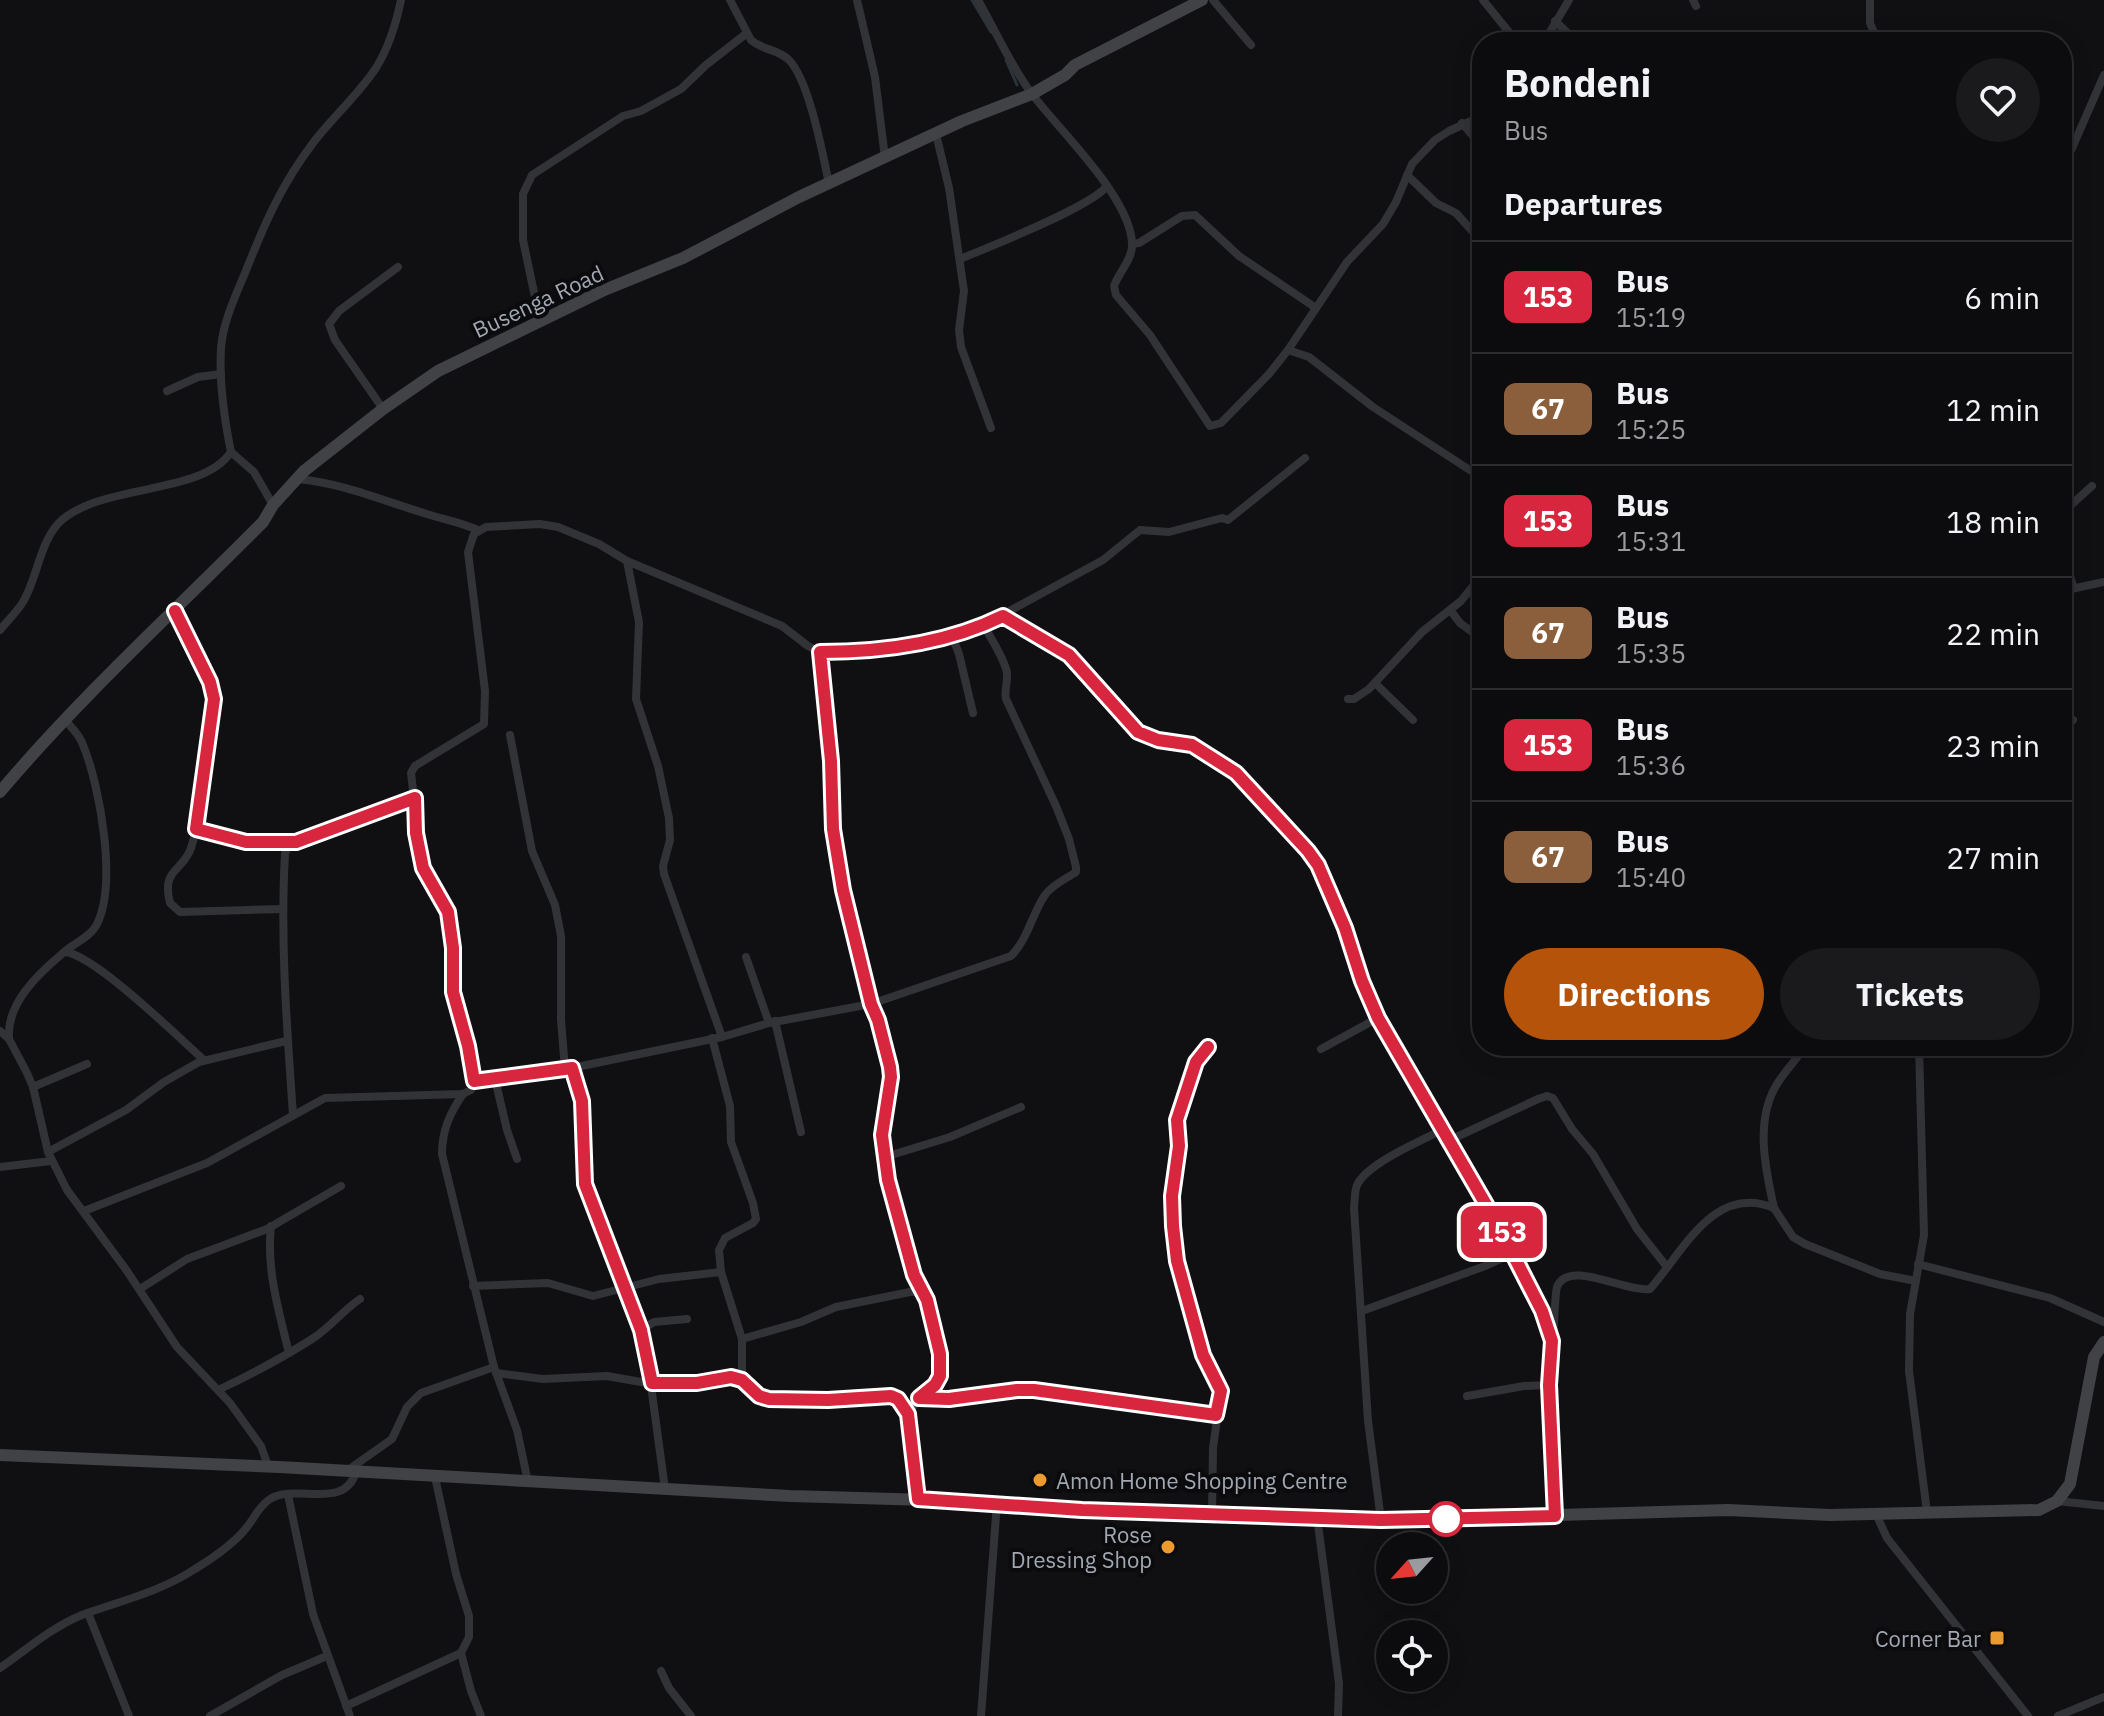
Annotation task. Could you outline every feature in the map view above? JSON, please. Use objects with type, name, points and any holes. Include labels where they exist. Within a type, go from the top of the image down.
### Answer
[{"type":"main road","name":"Busenga Road","points":[[0,792],[116,666],[263,522],[273,505],[297,479],[383,409],[438,371],[602,291],[683,258],[936,134],[1032,94],[1065,75],[1075,65],[1202,0]]},
{"type":"main road","points":[[0,1455],[268,1466],[665,1489],[997,1502],[1082,1510],[1381,1520],[1728,1510],[1830,1515],[2039,1510],[2057,1501],[2070,1484],[2094,1357],[2104,1342]]},
{"type":"street","points":[[273,505],[254,472],[231,452],[221,374],[221,348],[227,320],[266,217],[312,144],[375,69],[394,33],[401,0]]},
{"type":"street","points":[[730,0],[756,44],[782,54],[792,62],[817,129],[829,184]]},
{"type":"street","points":[[857,0],[875,77],[885,159]]},
{"type":"street","points":[[978,0],[1016,71],[1107,186],[1121,210],[1132,244],[1114,286],[1116,295],[1150,335],[1210,426],[1221,423],[1242,404],[1288,350],[1347,262],[1383,224],[1412,164],[1442,135],[1472,120]]},
{"type":"street","points":[[1213,0],[1251,45]]},
{"type":"street","points":[[1483,0],[1509,32]]},
{"type":"street","points":[[1549,32],[1569,0]]},
{"type":"street","points":[[1870,0],[1870,23],[1874,32]]},
{"type":"street","points":[[1555,21],[1567,32]]},
{"type":"street","points":[[540,321],[523,240],[523,194],[532,175],[623,116],[641,111],[681,89],[747,33]]},
{"type":"street","points":[[2072,148],[2104,75]]},
{"type":"street","points":[[1462,123],[1472,135]]},
{"type":"street","points":[[936,134],[949,188],[964,291],[959,330],[961,347],[991,428]]},
{"type":"street","points":[[1407,175],[1436,203],[1456,213],[1472,231]]},
{"type":"street","points":[[960,259],[1058,215],[1101,193],[1107,186]]},
{"type":"street","points":[[1132,244],[1139,243],[1182,216],[1195,215],[1239,256],[1316,308]]},
{"type":"street","points":[[383,409],[335,340],[329,324],[339,311],[398,267]]},
{"type":"street","points":[[1288,350],[1309,357],[1373,407],[1472,471]]},
{"type":"street","points":[[167,391],[198,377],[221,374]]},
{"type":"street","points":[[0,630],[22,603],[53,532],[65,518],[91,504],[189,480],[220,464],[231,452]]},
{"type":"street","points":[[84,1211],[207,1163],[334,1096],[403,1098],[463,1094],[471,1090],[474,1081],[468,1046],[453,992],[453,948],[448,912],[423,868],[416,833],[411,773],[415,766],[484,724],[485,691],[468,552],[478,530],[502,524],[558,527],[599,544],[627,561],[782,626],[820,652],[888,650],[952,636],[1003,616],[1103,560],[1140,530],[1159,533],[1222,518],[1228,520],[1305,458]]},
{"type":"street","points":[[297,479],[343,487],[478,530]]},
{"type":"street","points":[[2072,504],[2092,486]]},
{"type":"street","points":[[627,561],[639,622],[635,690],[658,766],[669,818],[670,840],[664,874],[717,1037],[730,1106],[731,1142],[748,1184],[756,1219],[721,1244],[719,1250],[721,1272],[742,1339],[742,1380]]},
{"type":"street","points":[[2072,583],[2073,587],[2104,582]]},
{"type":"street","points":[[1348,699],[1360,696],[1375,683],[1422,632],[1451,611],[1472,587]]},
{"type":"street","points":[[175,611],[210,682],[214,699],[196,829],[187,858],[171,874],[168,897],[180,912],[282,909]]},
{"type":"street","points":[[1451,611],[1472,632]]},
{"type":"street","points":[[1003,616],[1069,655],[1138,732],[1158,740],[1192,745],[1236,773],[1308,851],[1328,884],[1378,1018],[1513,1253],[1542,1311],[1552,1341]]},
{"type":"street","points":[[474,1081],[569,1068],[717,1037],[772,1022],[871,1004],[1011,956],[1019,948],[1044,897],[1058,883],[1076,872],[1069,839],[1006,699],[1004,664],[984,625]]},
{"type":"street","points":[[952,636],[973,713]]},
{"type":"street","points":[[820,652],[831,761],[833,829],[843,890],[890,1067],[882,1135],[888,1180],[914,1275],[927,1300],[937,1333],[940,1354],[940,1376],[908,1414]]},
{"type":"street","points":[[1375,683],[1413,720]]},
{"type":"street","points":[[9,1039],[8,1025],[14,1007],[64,952],[96,925],[101,912],[105,880],[104,829],[83,744],[65,720]]},
{"type":"street","points":[[510,735],[532,851],[558,917],[561,936],[561,1020],[569,1068],[582,1101],[585,1184],[641,1330],[652,1383],[665,1489]]},
{"type":"street","points":[[293,1115],[286,1041],[282,909],[287,848],[415,798]]},
{"type":"street","points":[[196,829],[246,842],[296,842]]},
{"type":"street","points":[[64,952],[71,952],[100,970],[204,1060]]},
{"type":"street","points":[[746,957],[772,1022],[801,1132]]},
{"type":"street","points":[[1321,1049],[1378,1018]]},
{"type":"street","points":[[0,1031],[9,1039],[33,1087],[48,1152],[67,1190],[140,1289],[177,1347],[218,1390],[261,1446],[268,1466]]},
{"type":"street","points":[[48,1152],[126,1110],[164,1082],[204,1060],[286,1041]]},
{"type":"street","points":[[1208,1047],[1196,1062],[1177,1120],[1179,1146],[1172,1196],[1177,1261],[1203,1355],[1221,1391],[1216,1415],[1212,1514]]},
{"type":"street","points":[[1798,1056],[1779,1081],[1766,1110],[1764,1147],[1774,1208],[1793,1237],[1805,1244],[1880,1274],[1916,1281]]},
{"type":"street","points":[[1919,1056],[1924,1235],[1910,1314],[1909,1371],[1927,1512]]},
{"type":"street","points":[[33,1087],[87,1064]]},
{"type":"street","points":[[495,1079],[517,1159]]},
{"type":"street","points":[[463,1094],[446,1124],[442,1154],[495,1370],[517,1430],[528,1482]]},
{"type":"street","points":[[1450,1140],[1538,1099],[1553,1098],[1600,1166],[1637,1229],[1667,1267]]},
{"type":"street","points":[[885,1157],[942,1140],[1021,1107]]},
{"type":"street","points":[[1381,1520],[1368,1421],[1354,1208],[1356,1186],[1364,1176],[1387,1160],[1444,1129]]},
{"type":"street","points":[[0,1167],[51,1161]]},
{"type":"street","points":[[140,1289],[187,1259],[271,1226],[341,1186]]},
{"type":"street","points":[[1555,1516],[1549,1385],[1557,1309],[1556,1289],[1561,1280],[1569,1275],[1582,1275],[1650,1289],[1696,1232],[1730,1204],[1748,1202],[1774,1208]]},
{"type":"street","points":[[271,1226],[272,1271],[289,1353]]},
{"type":"street","points":[[1362,1311],[1513,1253]]},
{"type":"street","points":[[1918,1264],[2050,1298],[2104,1322]]},
{"type":"street","points":[[473,1286],[548,1283],[589,1297],[659,1279],[721,1272]]},
{"type":"street","points":[[742,1339],[801,1322],[836,1307],[923,1292]]},
{"type":"street","points":[[218,1390],[312,1339],[360,1299]]},
{"type":"street","points":[[641,1330],[654,1322],[687,1319]]},
{"type":"street","points":[[0,1668],[55,1630],[88,1613],[137,1598],[193,1571],[247,1528],[268,1500],[288,1495],[340,1492],[349,1487],[351,1472],[392,1439],[407,1407],[421,1393],[495,1370],[543,1379],[607,1376],[652,1383],[697,1383],[731,1377],[742,1380],[759,1396],[769,1399],[828,1400],[891,1396],[898,1399],[908,1414],[918,1499]]},
{"type":"street","points":[[1467,1396],[1549,1385]]},
{"type":"street","points":[[919,1398],[949,1399],[1034,1390],[1216,1415]]},
{"type":"street","points":[[346,1706],[461,1653],[469,1637],[469,1616],[456,1574],[435,1477]]},
{"type":"street","points":[[288,1495],[313,1614],[350,1716]]},
{"type":"street","points":[[2057,1501],[2104,1506]]},
{"type":"street","points":[[981,1716],[997,1502]]},
{"type":"street","points":[[1876,1514],[1887,1538],[2028,1716]]},
{"type":"street","points":[[1317,1517],[1339,1683],[1338,1716]]},
{"type":"street","points":[[88,1613],[129,1716]]},
{"type":"street","points":[[461,1653],[481,1716]]},
{"type":"street","points":[[210,1716],[282,1675],[327,1656]]},
{"type":"street","points":[[661,1671],[669,1688],[691,1716]]},
{"type":"street","points":[[2058,1716],[2104,1697]]},
{"type":"waterway","points":[[972,0],[991,32]]},
{"type":"waterway","points":[[1006,60],[1017,85]]},
{"type":"bus line","name":"153","points":[[175,611],[210,682],[214,699],[196,829],[246,842],[296,842],[415,798],[416,833],[423,868],[443,899],[451,925],[453,992],[474,1081],[572,1068],[582,1101],[585,1184],[641,1330],[652,1383],[697,1383],[731,1377],[742,1380],[759,1396],[769,1399],[828,1400],[883,1395],[898,1399],[908,1414],[918,1499],[1082,1510],[1381,1520],[1555,1516],[1549,1385],[1552,1341],[1542,1311],[1499,1227],[1378,1018],[1328,884],[1308,851],[1236,773],[1192,745],[1158,740],[1138,732],[1069,655],[1003,616],[968,632],[888,650],[820,652],[838,865],[871,1004],[890,1067],[882,1135],[888,1180],[914,1275],[927,1300],[937,1333],[940,1354],[940,1376],[935,1385],[919,1398],[949,1399],[1034,1390],[1216,1415],[1221,1391],[1207,1367],[1177,1261],[1172,1196],[1179,1146],[1177,1120],[1196,1062],[1208,1047]]},
{"type":"place","name":"Amon Home Shopping Centre","points":[[1040,1480]]},
{"type":"place","name":"Rose Dressing Shop","points":[[1168,1547]]},
{"type":"place","name":"Corner Bar","points":[[1997,1638]]}]
